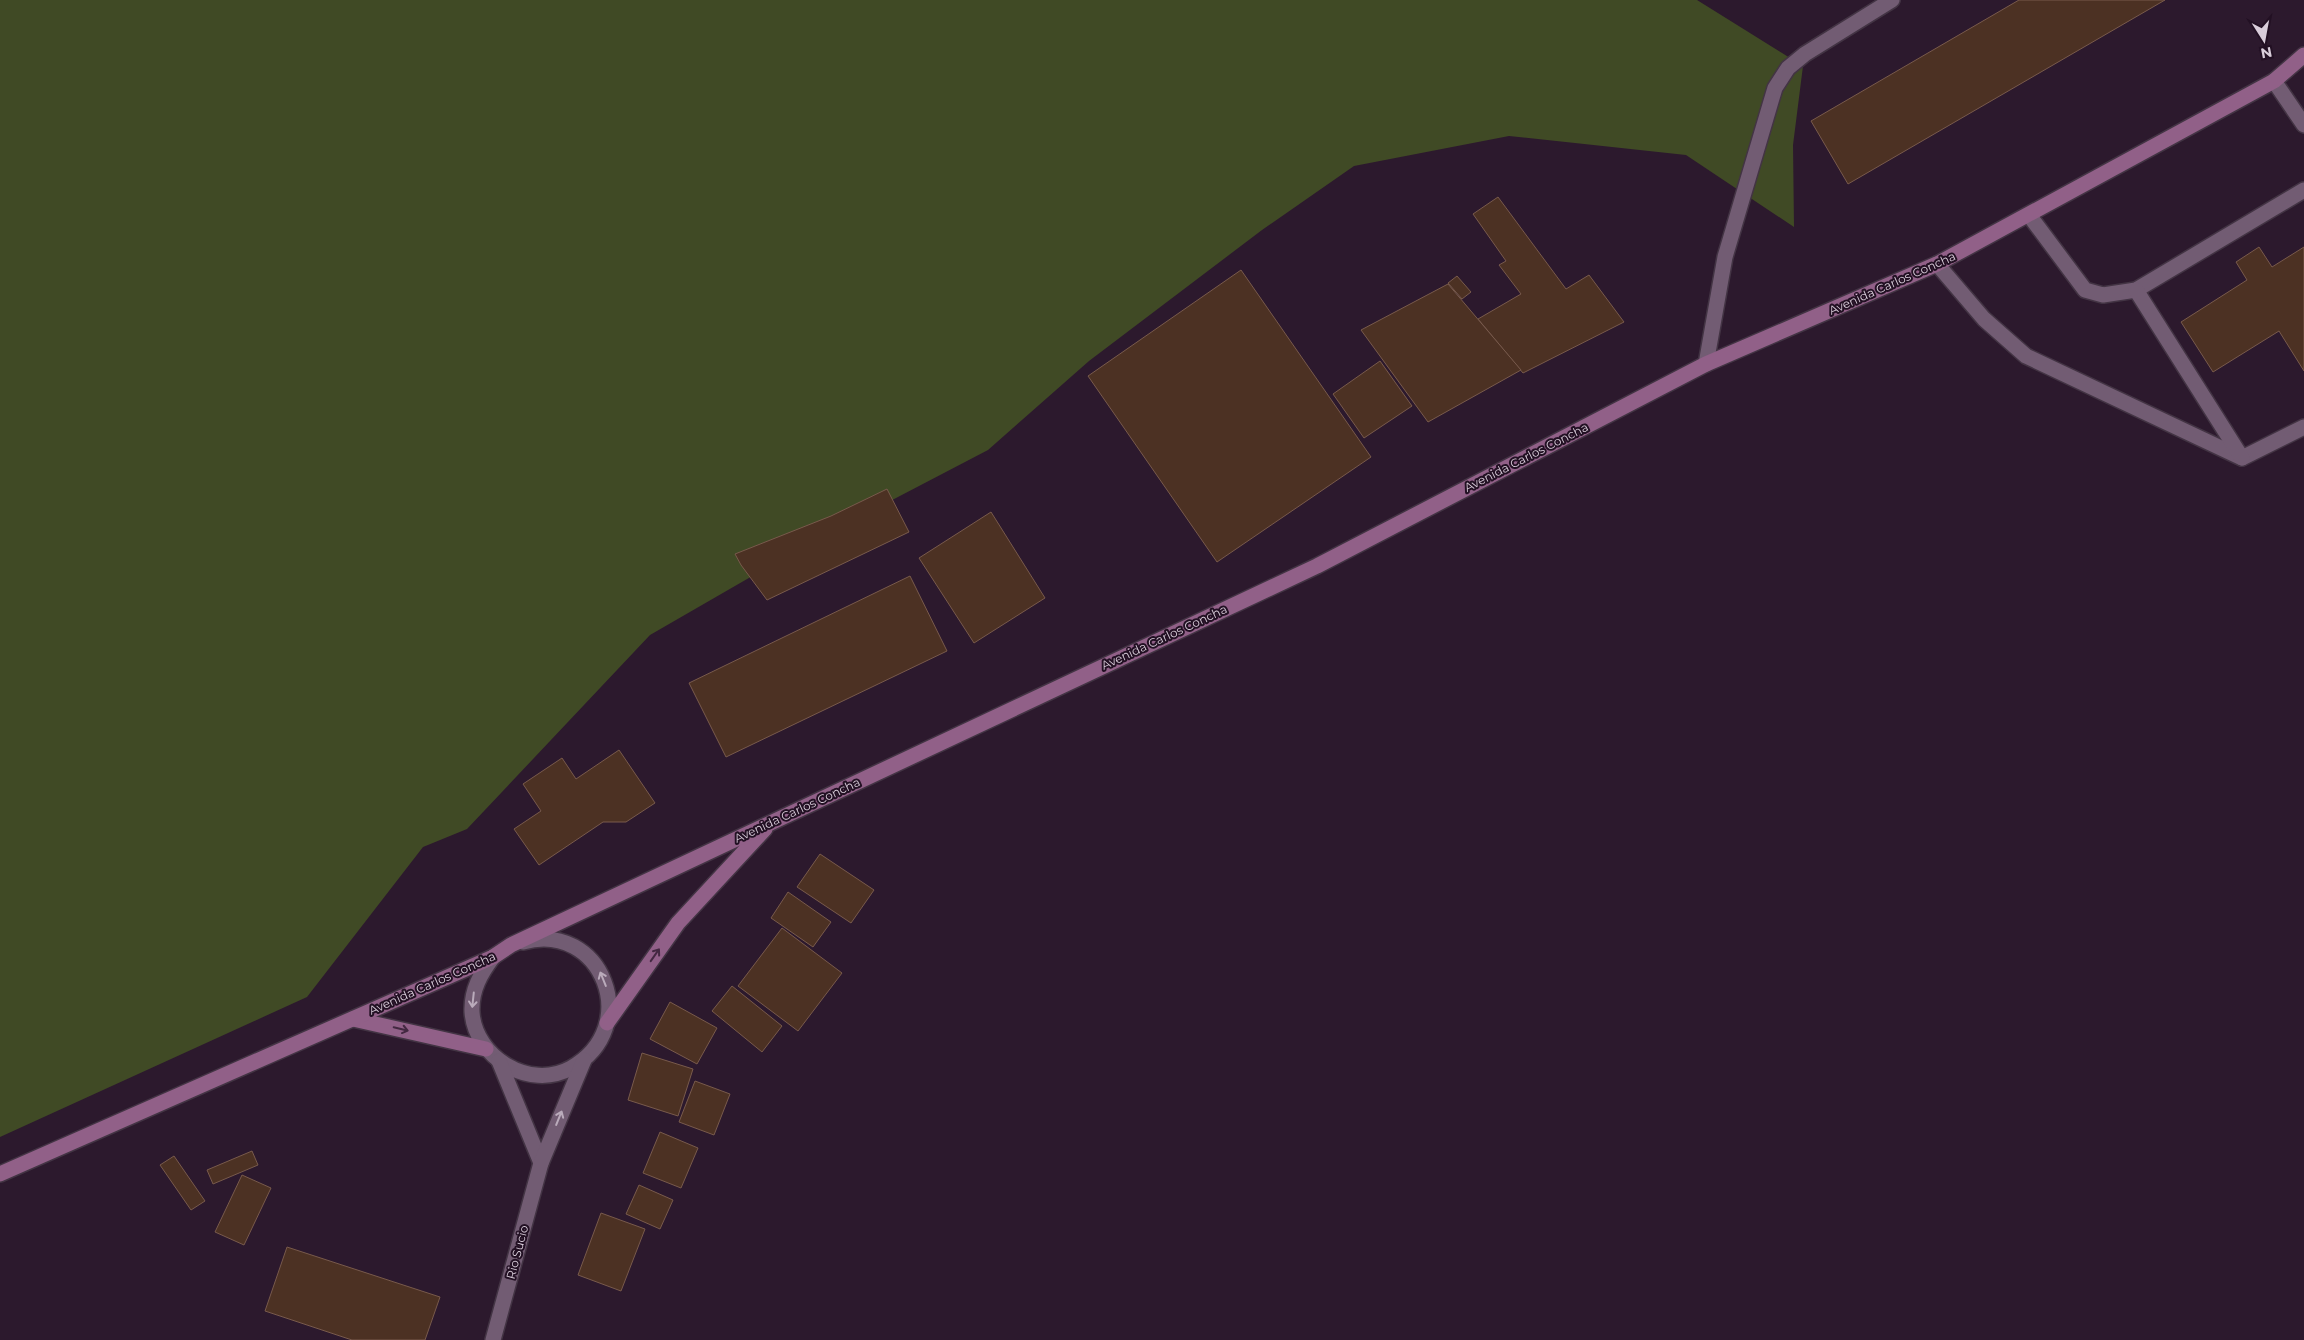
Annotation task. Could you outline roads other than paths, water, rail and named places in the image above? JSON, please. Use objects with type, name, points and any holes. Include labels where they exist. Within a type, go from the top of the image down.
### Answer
[{"type":"street","points":[[1706,364],[1725,257],[1775,88],[1788,68],[1805,54],[1892,0]]},
{"type":"street","name":"Avenida Carlos Concha","points":[[0,1174],[494,956],[511,945],[1317,566],[1706,364],[1937,264],[2274,81],[2303,59]]},
{"type":"street","points":[[2274,81],[2304,125]]},
{"type":"street","points":[[2029,215],[2085,290],[2103,295],[2136,290],[2304,190]]},
{"type":"street","points":[[1937,264],[1984,318],[2026,356],[2242,458]]},
{"type":"street","points":[[2136,290],[2242,458]]},
{"type":"street","points":[[2242,458],[2304,427]]},
{"type":"street","points":[[494,956],[481,972],[474,992],[472,1012],[476,1032],[486,1049],[500,1061],[516,1070],[533,1075],[551,1074],[568,1069],[584,1060],[596,1047],[607,1023],[678,923],[771,822]]},
{"type":"street","points":[[511,945],[536,938],[561,941],[584,953],[601,973],[609,997],[607,1023]]},
{"type":"street","points":[[353,1019],[486,1049]]},
{"type":"street","name":"Rio Sucio","points":[[493,1340],[541,1163],[584,1060]]},
{"type":"street","points":[[500,1061],[541,1163]]}]
